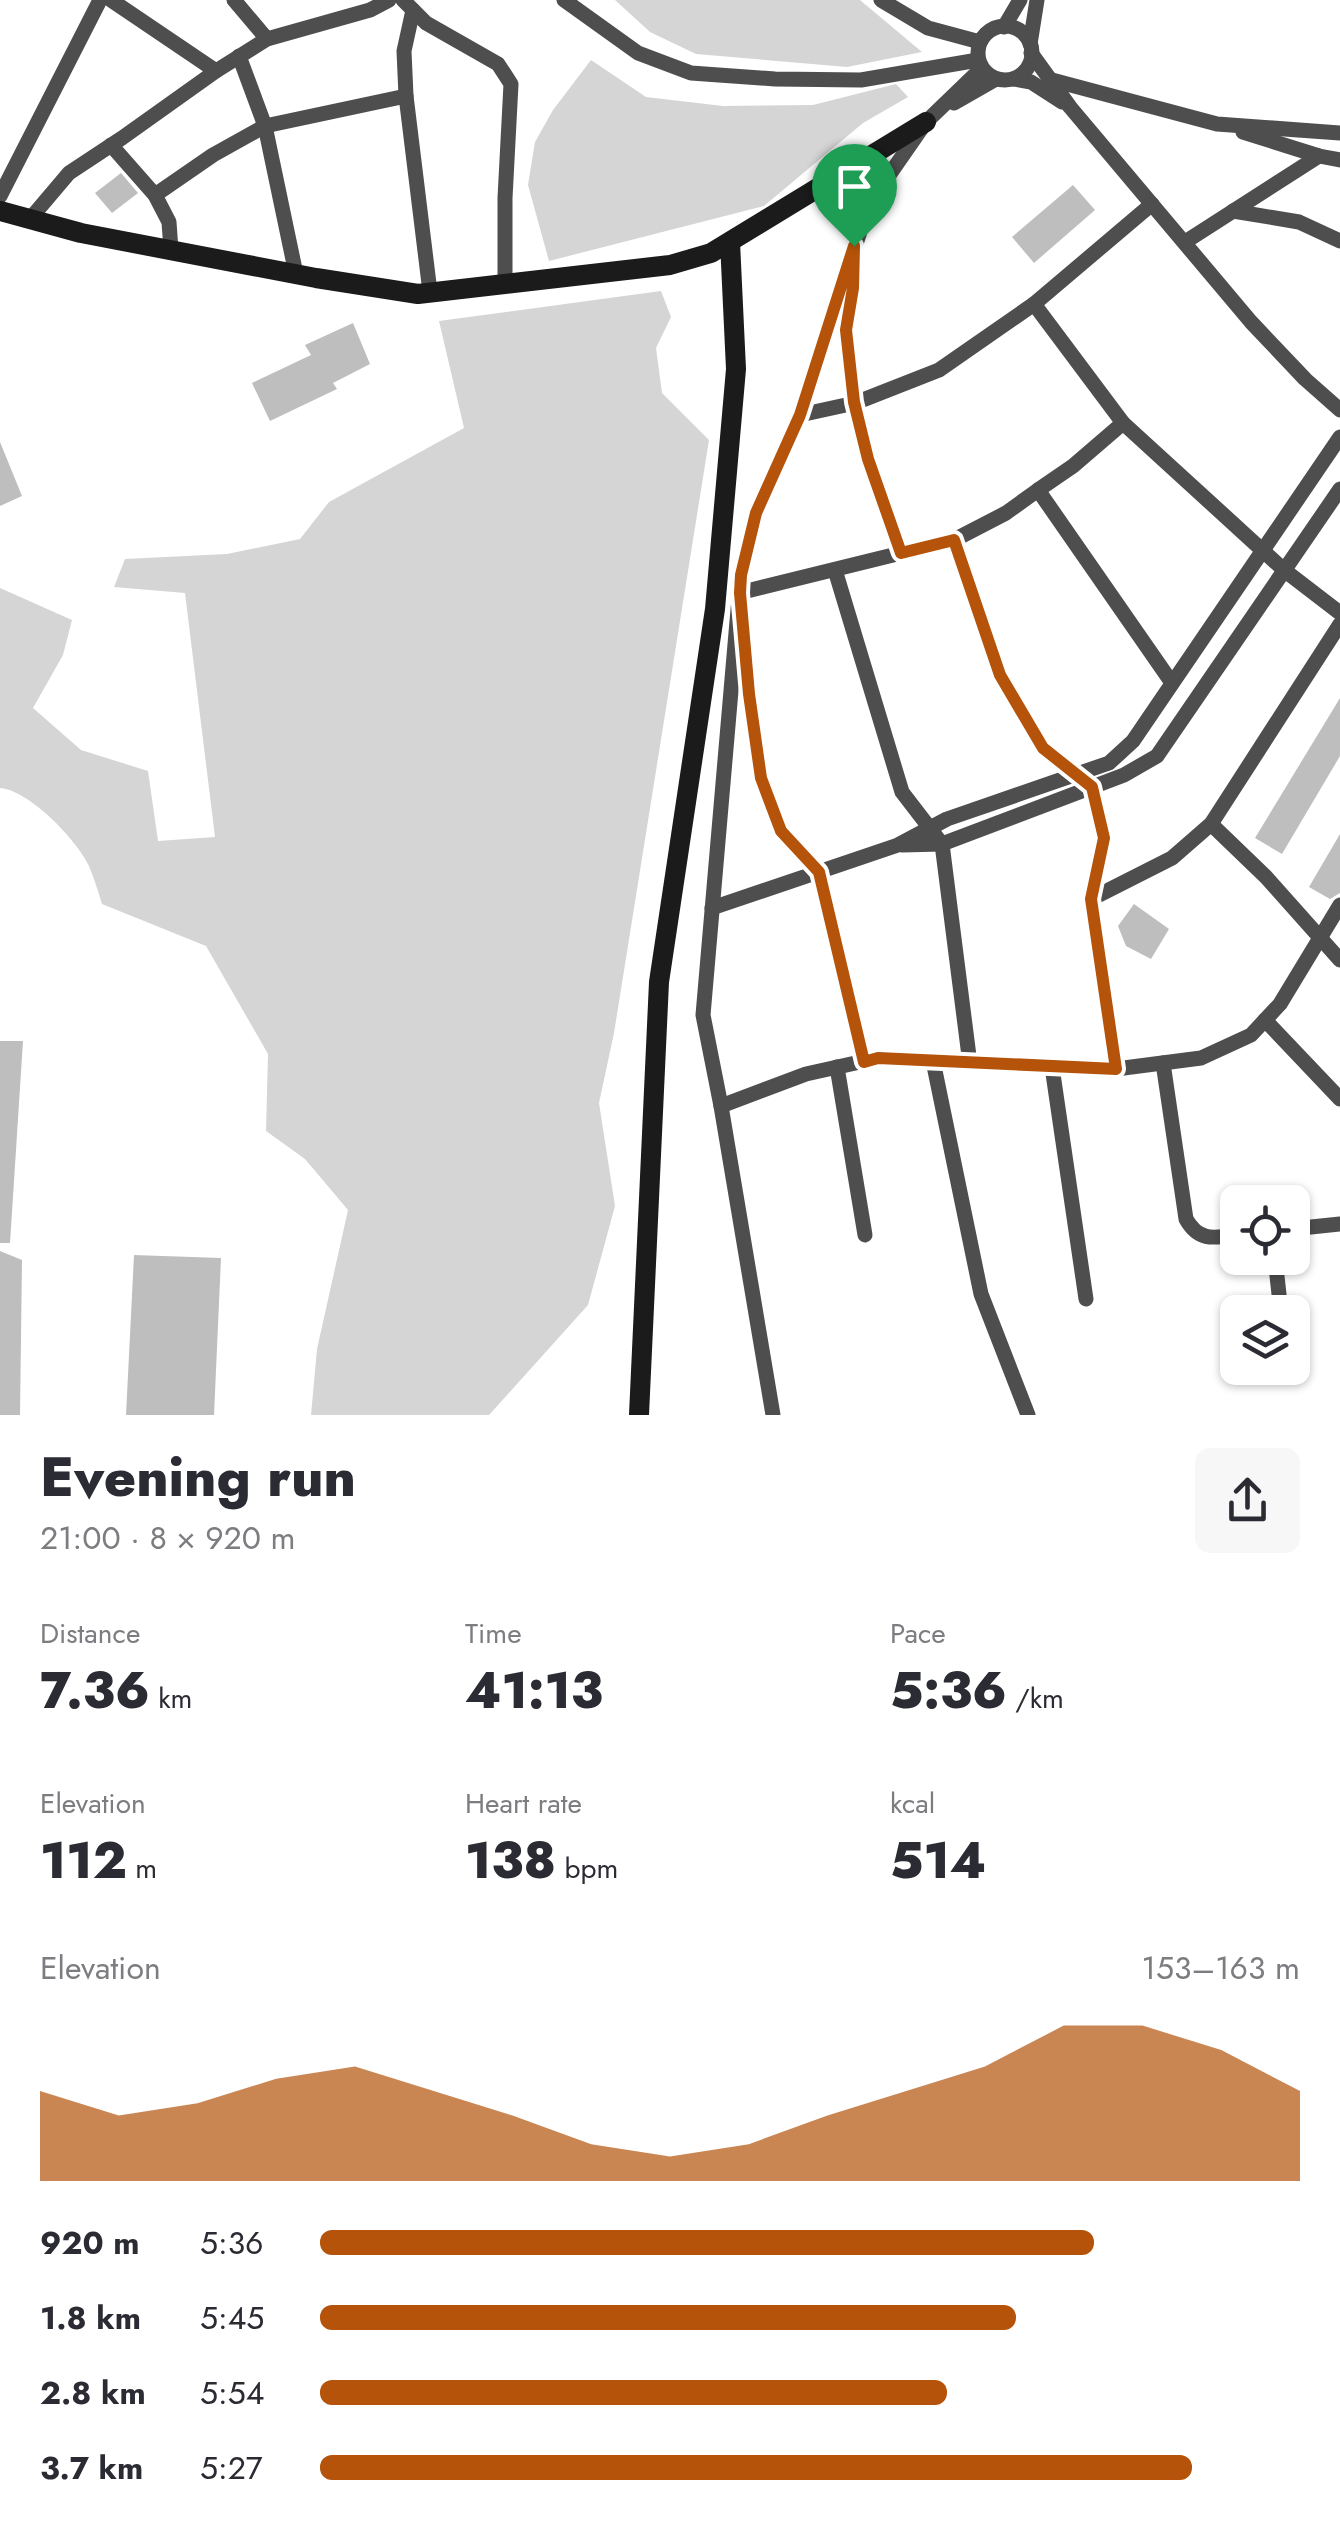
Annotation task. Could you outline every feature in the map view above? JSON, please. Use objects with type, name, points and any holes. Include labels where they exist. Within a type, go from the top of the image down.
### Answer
[{"type":"street","points":[[100,0],[2,209],[82,233],[418,294],[670,265],[711,253],[996,79],[1031,82],[1070,107]]},
{"type":"street","points":[[111,0],[216,71]]},
{"type":"street","points":[[234,0],[267,39]]},
{"type":"street","points":[[30,219],[68,173],[239,56],[267,39],[370,10],[388,0]]},
{"type":"street","points":[[564,0],[638,53],[691,73],[861,80],[980,64]]},
{"type":"street","points":[[882,0],[928,28],[980,42]]},
{"type":"street","points":[[773,1415],[702,1015],[741,575],[756,513],[800,415],[869,204],[926,122],[980,64],[980,42],[989,32],[1004,26],[1020,0]]},
{"type":"street","points":[[1014,79],[1027,69],[1037,0]]},
{"type":"street","points":[[408,5],[406,96],[430,292]]},
{"type":"street","points":[[408,5],[426,23],[498,64],[510,84],[504,198],[505,284]]},
{"type":"street","points":[[1004,26],[1020,31],[1070,107],[1251,322],[1340,410]]},
{"type":"street","points":[[239,56],[265,126],[296,274]]},
{"type":"street","points":[[980,64],[996,79]]},
{"type":"street","points":[[1052,80],[1340,160]]},
{"type":"street","points":[[155,195],[213,155],[265,126],[406,96]]},
{"type":"street","points":[[1217,124],[1340,133]]},
{"type":"street","points":[[111,145],[155,195],[169,222],[172,250]]},
{"type":"street","points":[[1184,242],[1320,156]]},
{"type":"street","points":[[800,415],[854,402],[939,370],[1034,304],[1152,204]]},
{"type":"street","points":[[1233,211],[1300,222],[1340,241]]},
{"type":"street","points":[[639,1415],[659,982],[714,609],[736,368],[730,242]]},
{"type":"street","points":[[854,246],[846,330],[854,402],[868,459],[901,553]]},
{"type":"street","points":[[1034,304],[1123,422],[1284,570],[1340,612]]},
{"type":"street","points":[[740,593],[954,540],[1006,513],[1073,466],[1123,422]]},
{"type":"street","points":[[712,908],[898,845],[947,819],[1109,763],[1133,742],[1340,437]]},
{"type":"street","points":[[898,845],[942,844],[1124,775],[1157,756],[1340,489]]},
{"type":"street","points":[[1038,490],[1172,683]]},
{"type":"street","points":[[954,540],[1000,675],[1043,748],[1092,787],[1104,838],[1091,899],[1116,1069]]},
{"type":"street","points":[[835,570],[902,792],[942,844],[970,1064]]},
{"type":"street","points":[[740,593],[761,778],[781,831],[819,872],[864,1062]]},
{"type":"street","points":[[1091,899],[1172,858],[1211,824],[1340,624]]},
{"type":"street","points":[[1211,824],[1266,876],[1340,960]]},
{"type":"street","points":[[721,1106],[806,1074],[878,1058],[1116,1069],[1200,1058],[1250,1036],[1280,1004],[1340,905]]},
{"type":"street","points":[[1265,1020],[1340,1099]]},
{"type":"street","points":[[933,1062],[981,1294],[1028,1415]]},
{"type":"street","points":[[1163,1063],[1186,1220],[1193,1232],[1220,1237]]},
{"type":"street","points":[[837,1067],[865,1235]]},
{"type":"street","points":[[1052,1067],[1086,1299]]},
{"type":"street","points":[[1310,1227],[1340,1224]]},
{"type":"shaded area","points":[[615,0],[860,0],[922,52],[847,67],[696,54],[650,32]]},
{"type":"shaded area","points":[[591,60],[646,97],[723,106],[813,105],[896,84],[908,97],[863,123],[764,206],[549,261],[528,185],[535,142],[553,110]]},
{"type":"shaded area","points":[[661,291],[671,317],[656,348],[662,393],[709,440],[614,1033],[599,1103],[615,1206],[588,1305],[489,1415],[311,1415],[317,1349],[348,1210],[305,1159],[266,1131],[268,1054],[206,946],[102,904],[89,866],[63,830],[24,797],[0,788],[0,588],[72,620],[63,655],[33,708],[81,750],[148,771],[158,841],[215,837],[185,593],[114,587],[125,559],[227,554],[300,539],[329,502],[464,428],[439,321]]},
{"type":"building","points":[[121,173],[138,193],[112,213],[95,193]]},
{"type":"building","points":[[1073,185],[1095,210],[1034,263],[1012,237]]},
{"type":"building","points":[[353,323],[370,364],[333,383],[337,389],[270,421],[252,383],[311,355],[305,345]]},
{"type":"building","points":[[0,442],[22,496],[0,506]]},
{"type":"building","points":[[1340,698],[1340,756],[1282,854],[1255,838]]},
{"type":"building","points":[[1340,834],[1340,893],[1330,899],[1309,887]]},
{"type":"building","points":[[1134,904],[1169,929],[1151,959],[1126,946],[1118,926]]},
{"type":"building","points":[[0,1041],[23,1041],[10,1243],[0,1243]]},
{"type":"building","points":[[0,1251],[22,1260],[20,1415],[0,1415]]},
{"type":"building","points":[[134,1255],[221,1258],[214,1415],[126,1415]]},
{"type":"route","points":[[854,246],[846,330],[854,402],[868,459],[901,553],[954,540],[1000,675],[1043,748],[1092,787],[1104,838],[1091,899],[1116,1069],[878,1058],[864,1062],[819,872],[781,831],[761,778],[749,694],[741,575],[756,513],[800,415],[854,246]]}]
